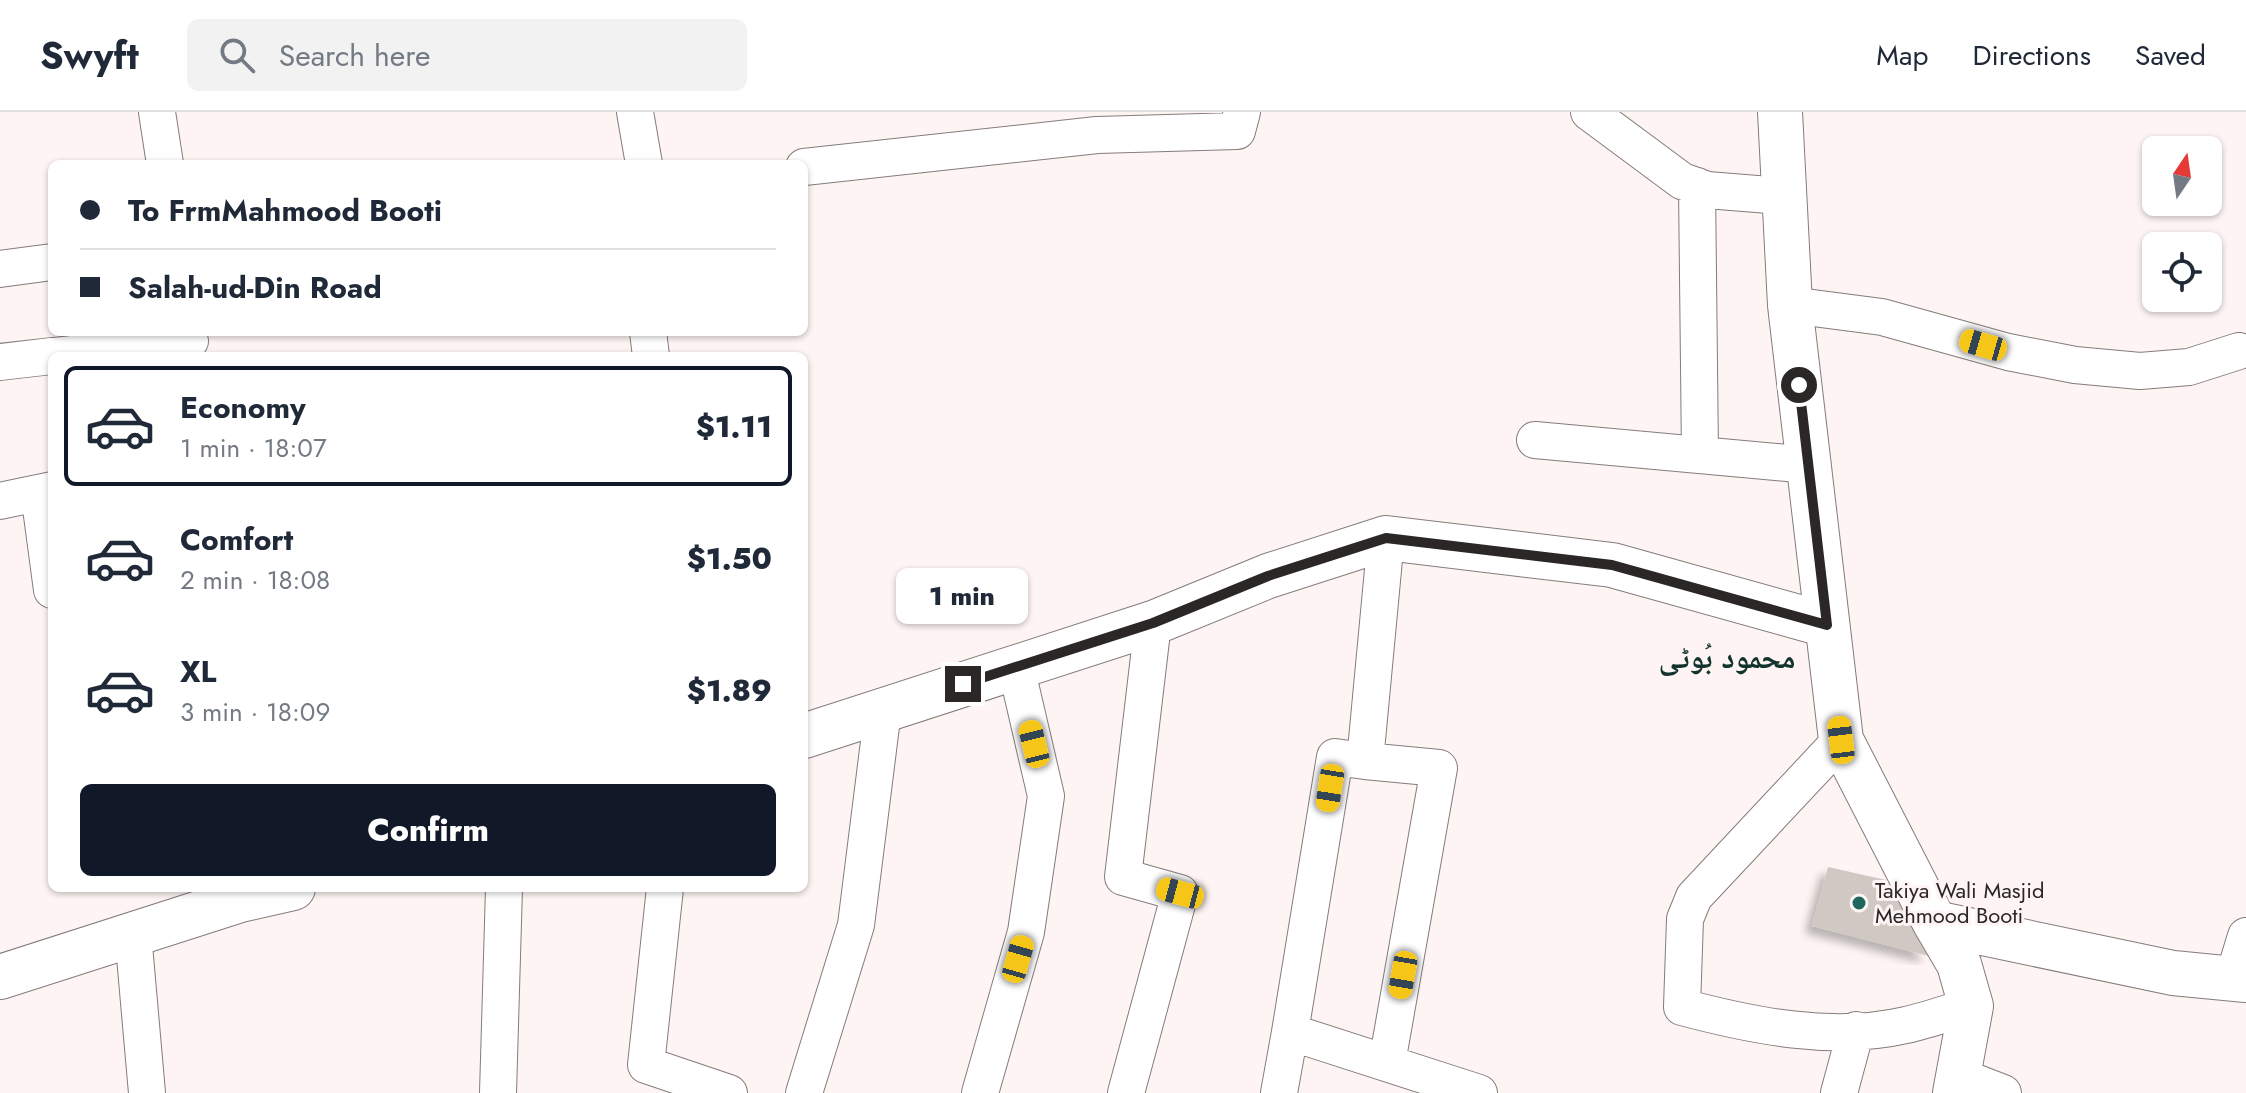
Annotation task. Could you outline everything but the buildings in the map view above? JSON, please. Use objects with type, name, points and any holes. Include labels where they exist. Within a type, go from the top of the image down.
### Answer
[{"type":"street","points":[[157,112],[164,160]]},
{"type":"street","points":[[635,112],[643,160]]},
{"type":"street","points":[[808,166],[1096,123],[1237,131],[1242,112]]},
{"type":"street","points":[[1589,112],[1682,181],[1707,190],[1782,196]]},
{"type":"street","points":[[1780,112],[1790,305],[1841,740],[1959,964],[1971,1006],[1957,1085],[2003,1093]]},
{"type":"street","points":[[1697,186],[1700,455]]},
{"type":"street","points":[[0,269],[48,263]]},
{"type":"street","points":[[1790,305],[1882,317],[2008,352],[2075,365],[2140,371],[2189,367],[2239,351]]},
{"type":"street","points":[[96,352],[191,343]]},
{"type":"street","points":[[0,362],[48,357]]},
{"type":"street","points":[[1535,440],[1809,465]]},
{"type":"street","points":[[0,501],[45,491],[48,533]]},
{"type":"street","points":[[808,735],[1153,623],[1268,576],[1386,538],[1612,565],[1827,625]]},
{"type":"street","points":[[1365,761],[1386,538]]},
{"type":"street","points":[[1126,1093],[1180,893],[1123,877],[1153,623]]},
{"type":"street","points":[[980,1093],[1026,932],[1046,796],[1016,667]]},
{"type":"street","points":[[804,1093],[856,925],[883,710]]},
{"type":"street","points":[[1841,740],[1694,897],[1685,919],[1682,1007],[1739,1022],[1811,1031],[1905,1026],[1971,1006]]},
{"type":"street","points":[[1279,1093],[1335,757],[1439,768],[1387,1063]]},
{"type":"street","points":[[498,1093],[504,892]]},
{"type":"street","points":[[665,892],[646,1065],[677,1085],[729,1093]]},
{"type":"street","points":[[0,977],[133,934],[239,894]]},
{"type":"street","points":[[1935,923],[2173,973],[2239,979],[2246,936]]},
{"type":"street","points":[[133,934],[147,1093]]},
{"type":"street","points":[[1839,1093],[1856,1030]]},
{"type":"street","points":[[1290,1032],[1479,1093]]},
{"type":"place","name":"Takiya Wali Masjid Mehmood Booti","points":[[1859,903]]},
{"type":"district","name":"محمود بُوٹی","points":[[1727,657]]},
{"type":"route","points":[[963,684],[1153,623],[1268,576],[1386,538],[1612,565],[1827,625],[1799,385]]}]
